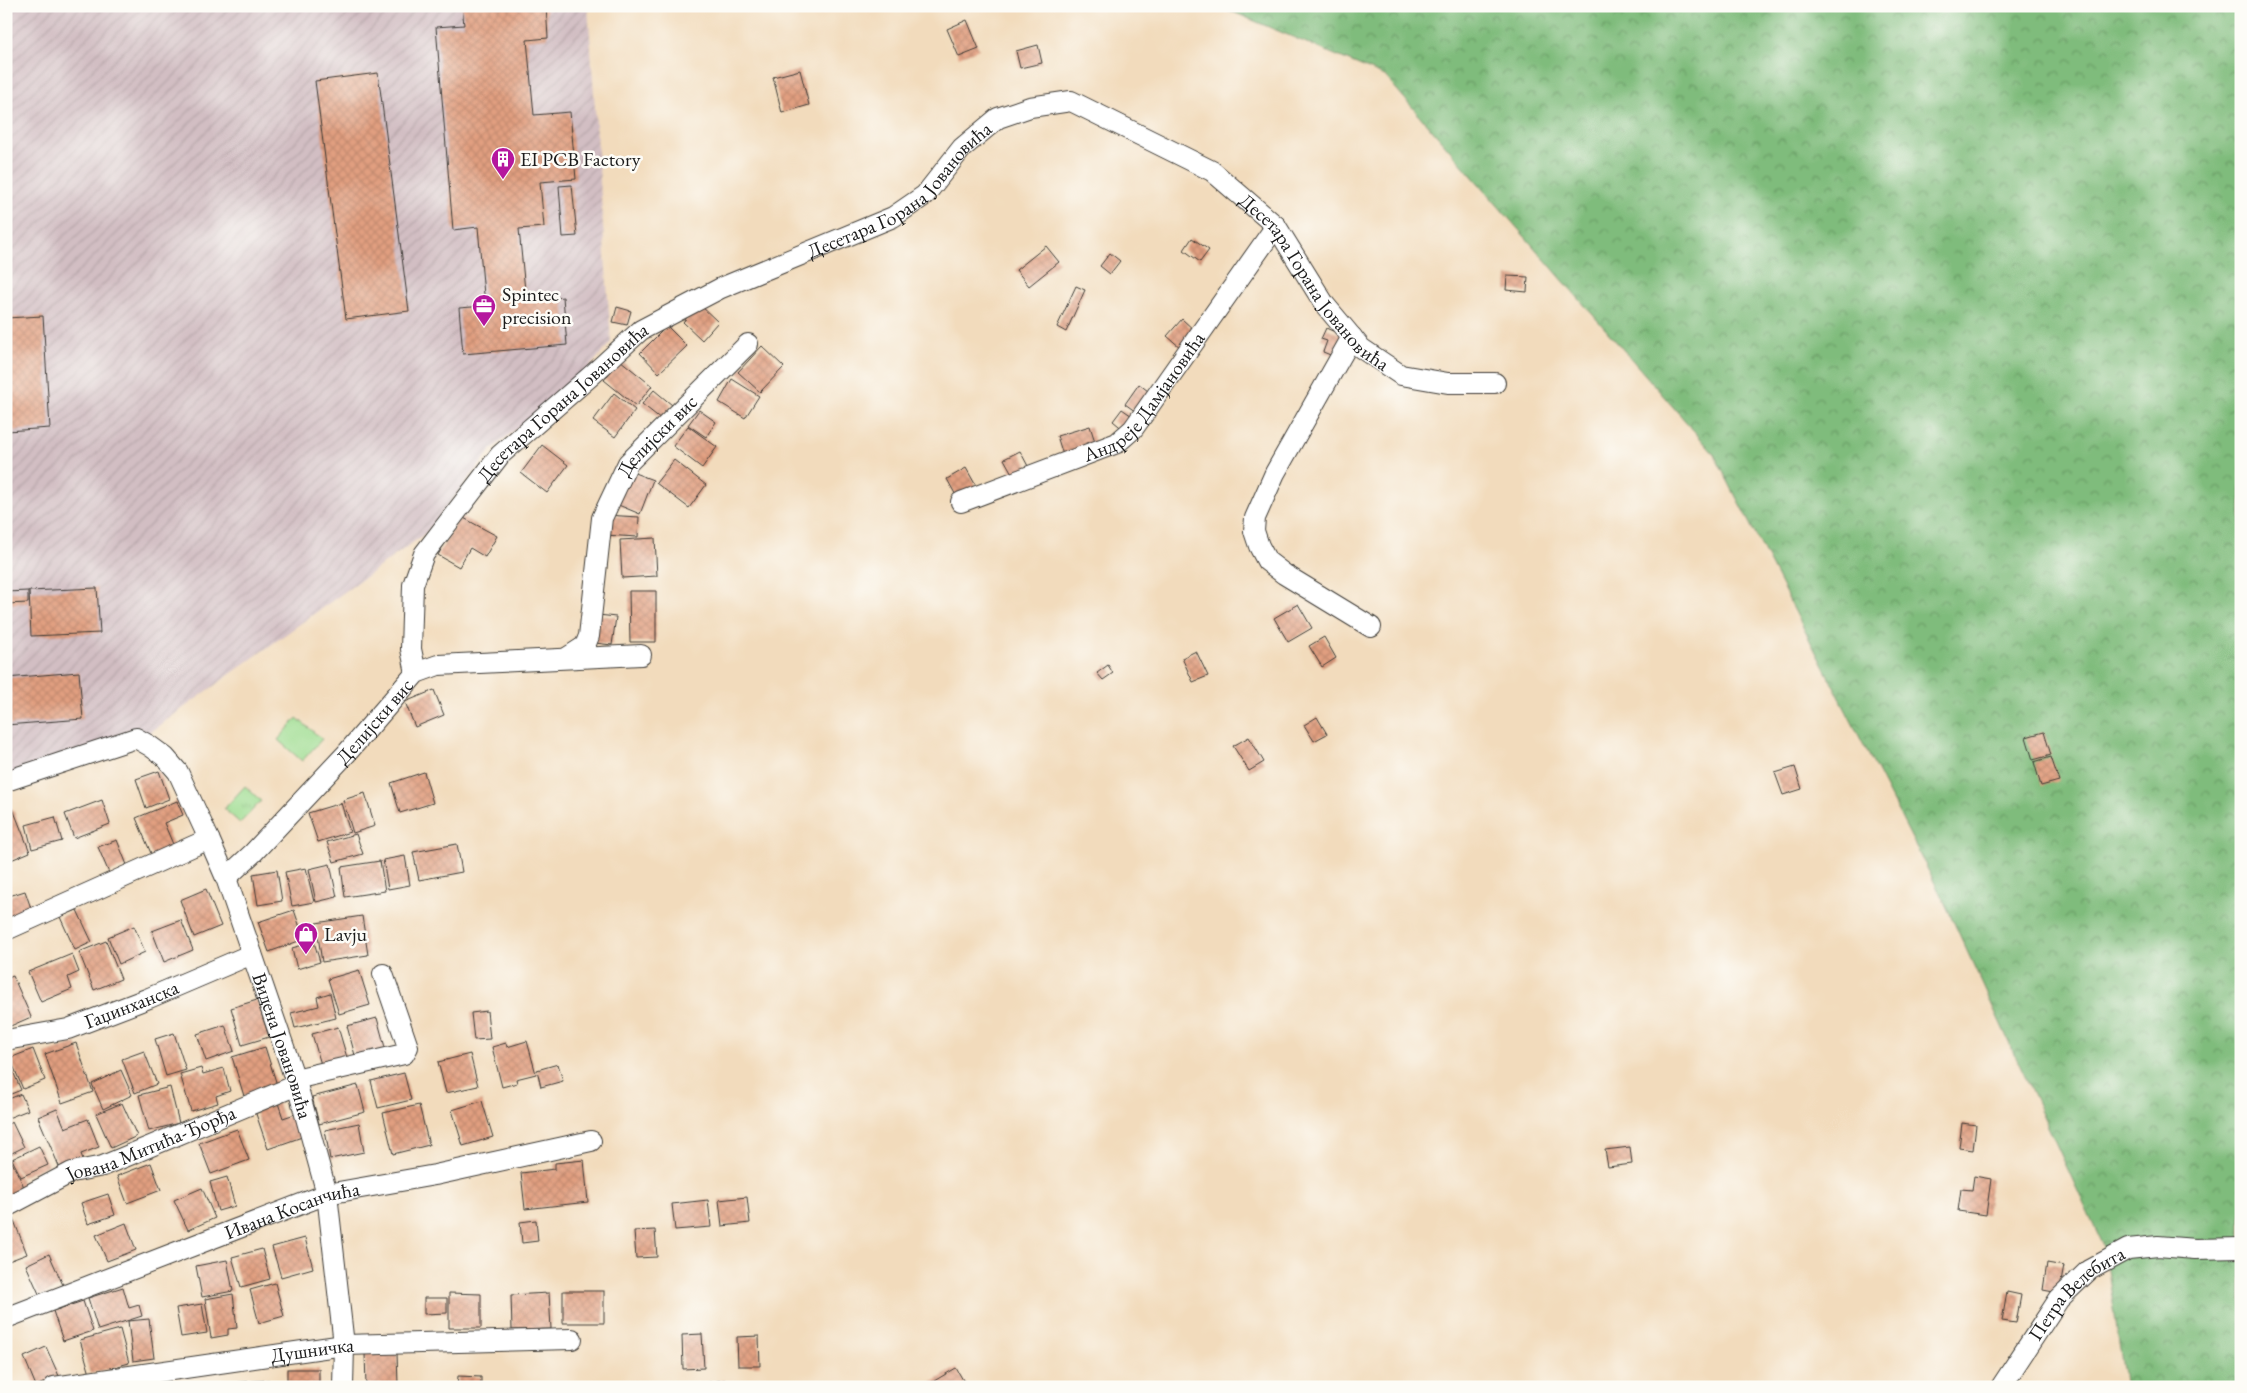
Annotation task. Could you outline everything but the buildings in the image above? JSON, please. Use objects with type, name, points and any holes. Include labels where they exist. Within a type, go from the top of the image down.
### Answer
[{"type":"street","name":"Десетара Горана Јовановића","points":[[416,673],[411,649],[413,585],[424,554],[500,455],[594,374],[641,330],[721,288],[893,217],[924,195],[962,148],[998,118],[1030,107],[1071,101],[1212,171],[1276,226],[1325,305],[1361,348],[1401,375],[1448,382],[1495,383]]},
{"type":"street","name":"Андреје Дамјановића","points":[[961,502],[1117,443],[1133,429],[1276,226]]},
{"type":"street","points":[[1352,337],[1275,473],[1255,518],[1254,531],[1258,546],[1267,561],[1284,574],[1371,628]]},
{"type":"street","name":"Делијски вис","points":[[568,657],[585,646],[589,636],[602,518],[628,463],[748,344]]},
{"type":"street","name":"Делијски вис","points":[[226,878],[280,825],[416,673],[438,664],[641,655]]},
{"type":"street","name":"Видена Јовановића","points":[[6,782],[136,738],[165,757],[178,772],[226,878],[296,1082],[327,1194],[344,1345],[342,1387]]},
{"type":"street","points":[[6,930],[209,839]]},
{"type":"street","name":"Гаџинханска","points":[[6,1040],[68,1029],[149,998],[252,954]]},
{"type":"street","name":"Јована Митића-Ђорђа","points":[[6,1207],[72,1172],[103,1166],[296,1082],[404,1054],[408,1047],[383,974]]},
{"type":"street","name":"Ивана Косанчића","points":[[6,1318],[327,1194],[435,1176],[591,1141]]},
{"type":"street","name":"Петра Велебита","points":[[2001,1387],[2059,1299],[2089,1270],[2128,1249],[2158,1246],[2195,1249],[2241,1248]]},
{"type":"street","name":"Душничка","points":[[54,1387],[344,1345],[572,1339]]},
{"type":"shaded area","points":[[6,6],[588,6],[611,342],[586,371],[492,449],[426,533],[146,735],[6,780]]},
{"type":"green space","points":[[1219,6],[2241,6],[2241,1387],[2131,1387],[2125,1382],[2105,1250],[1944,901],[1714,454],[1385,76]]},
{"type":"green space","points":[[297,718],[322,739],[302,761],[278,740]]},
{"type":"green space","points":[[245,786],[261,801],[240,823],[224,809]]},
{"type":"place","name":"EI PCB Factory","points":[[503,180]]},
{"type":"place","name":"Spintec precision","points":[[484,327]]},
{"type":"place","name":"Lavju","points":[[306,955]]}]
